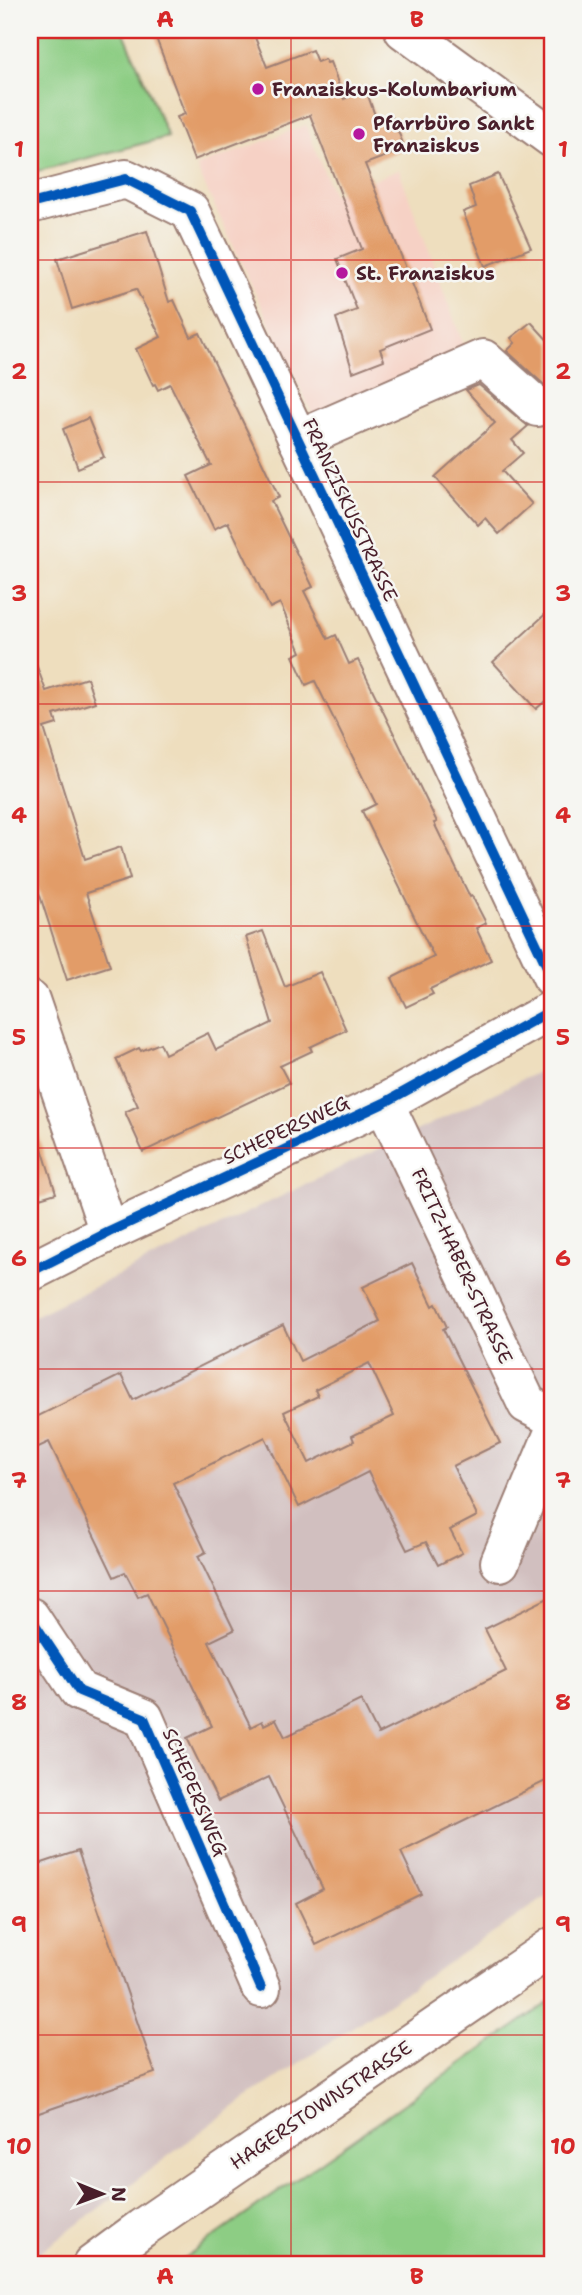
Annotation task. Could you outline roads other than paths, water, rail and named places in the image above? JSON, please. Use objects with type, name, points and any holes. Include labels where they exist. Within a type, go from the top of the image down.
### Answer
[{"type":"street","points":[[404,30],[552,138]]},
{"type":"street","name":"FRANZISKUSSTRASSE","points":[[30,204],[125,179],[190,211],[552,977]]},
{"type":"street","points":[[298,440],[482,359],[537,407]]},
{"type":"street","points":[[30,1000],[109,1232]]},
{"type":"street","name":"SCHEPERSWEG","points":[[30,1272],[384,1103],[552,1010]]},
{"type":"street","name":"FRITZ-HABER-STRASSE","points":[[384,1103],[527,1404],[552,1417]]},
{"type":"street","points":[[500,1562],[552,1437]]},
{"type":"street","name":"SCHEPERSWEG","points":[[30,1617],[79,1691],[144,1718],[261,1988]]},
{"type":"street","name":"HAGERSTOWNSTRASSE","points":[[92,2265],[552,1947]]},
{"type":"place","name":"Franziskus-Kolumbarium","points":[[258,89]]},
{"type":"place","name":"Pfarrbüro Sankt Franziskus","points":[[359,134]]},
{"type":"place","name":"St. Franziskus","points":[[342,273]]}]
